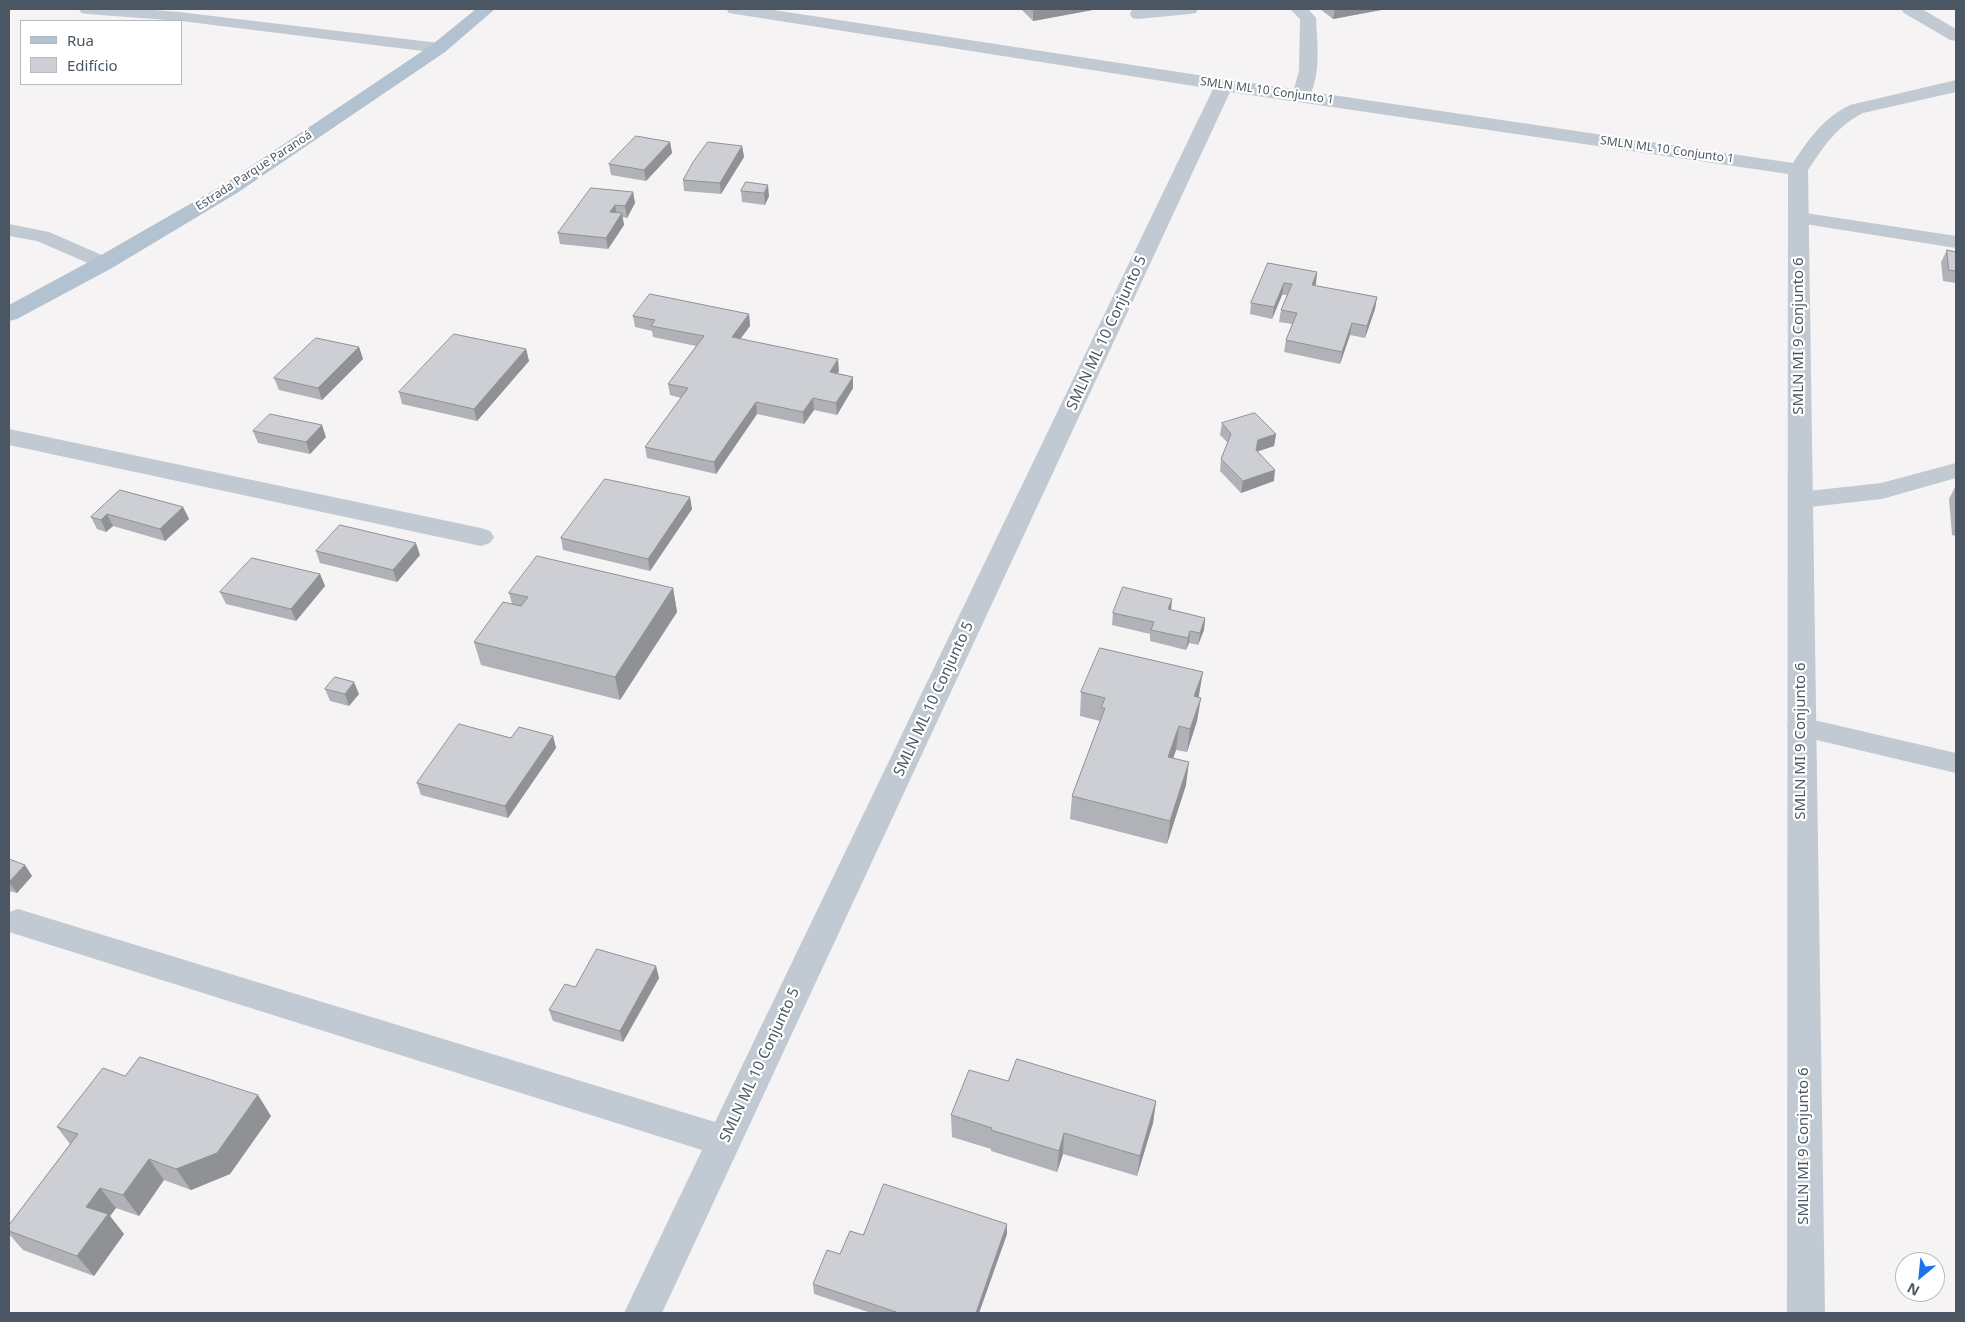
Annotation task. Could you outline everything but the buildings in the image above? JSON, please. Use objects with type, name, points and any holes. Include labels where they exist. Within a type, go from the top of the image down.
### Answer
[{"type":"main road","name":"Estrada Parque Paranoá","points":[[9,314],[104,262],[230,189],[439,48],[486,9]]},
{"type":"street","name":"SMLN ML 10 Conjunto 1","points":[[735,9],[1224,85],[1798,170]]},
{"type":"street","points":[[1910,9],[1956,36]]},
{"type":"street","name":"SMLN ML 10 Conjunto 5","points":[[643,1313],[1224,85]]},
{"type":"street","points":[[1798,170],[1830,124],[1841,115],[1857,109],[1956,86]]},
{"type":"street","name":"SMLN MI 9 Conjunto 6","points":[[1798,170],[1806,1313]]},
{"type":"street","points":[[9,436],[481,537]]},
{"type":"street","points":[[18,922],[725,1141]]},
{"type":"lane","points":[[87,9],[179,17],[439,48]]},
{"type":"lane","points":[[1138,14],[1190,9]]},
{"type":"lane","points":[[1298,9],[1308,18],[1308,71],[1301,96]]},
{"type":"lane","points":[[1799,218],[1956,242]]},
{"type":"lane","points":[[9,230],[42,236],[104,262]]},
{"type":"lane","points":[[1800,500],[1882,492],[1956,470]]},
{"type":"lane","points":[[1801,726],[1956,763]]}]
